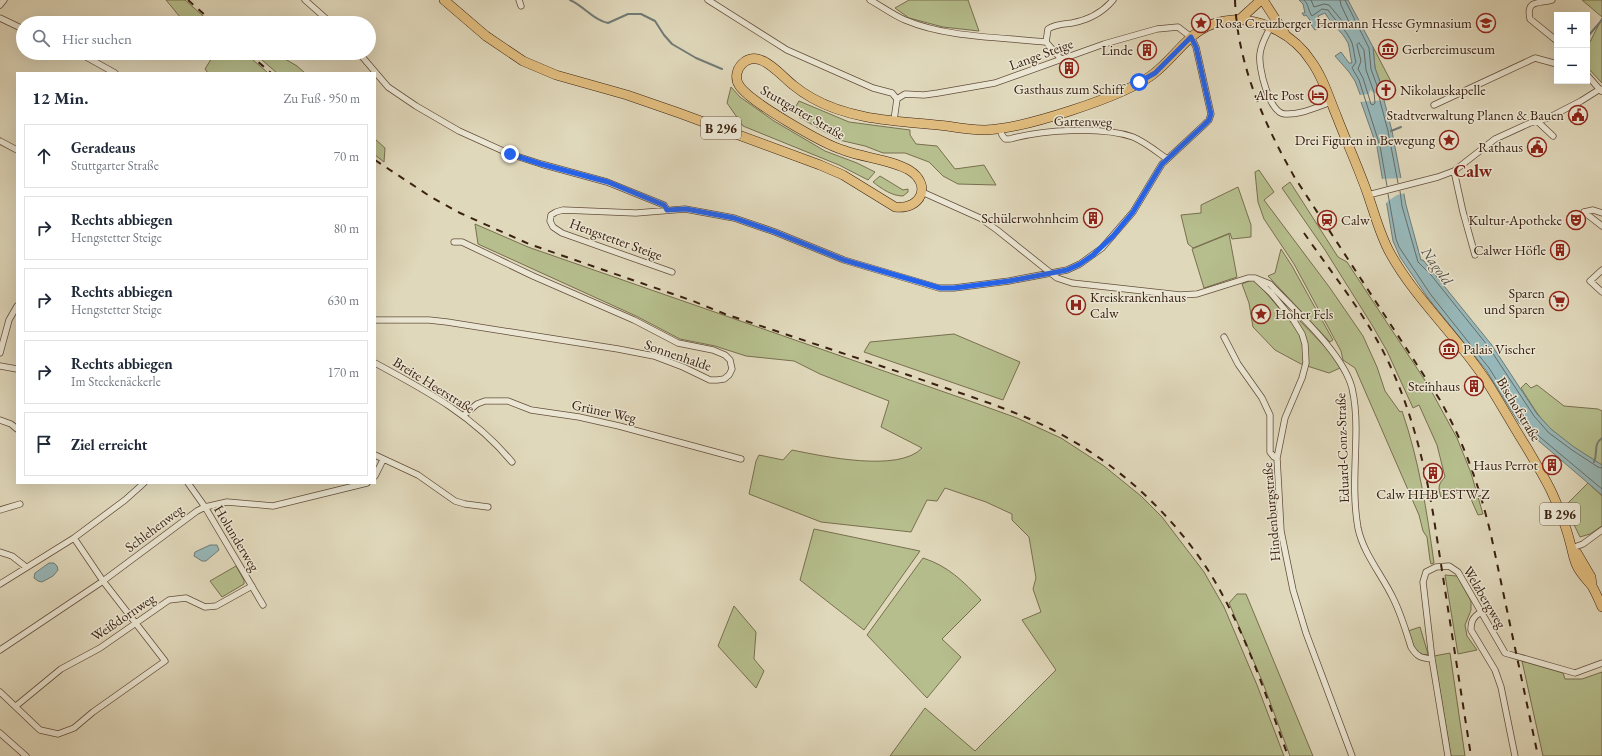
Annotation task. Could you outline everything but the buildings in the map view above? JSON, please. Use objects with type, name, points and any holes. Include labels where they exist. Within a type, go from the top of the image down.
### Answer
[{"type":"main road","name":"B 296","points":[[444,0],[494,42],[523,61],[546,71],[679,112],[820,165],[843,175],[895,207],[908,207],[914,204],[919,199],[922,192]]},
{"type":"main road","points":[[1239,20],[1264,1]]},
{"type":"main road","points":[[1261,24],[1264,1]]},
{"type":"main road","points":[[1264,1],[1286,35]]},
{"type":"main road","name":"Stuttgarter Straße","points":[[922,192],[917,178],[910,171],[834,147],[751,98],[740,88],[736,78],[736,74],[743,63],[754,59],[768,63],[795,87],[808,96],[822,104],[857,114],[972,129],[1000,129],[1024,124],[1069,110],[1114,94],[1139,82],[1155,73],[1191,37],[1211,24],[1239,20],[1261,24]]},
{"type":"main road","name":"B 296","points":[[1261,24],[1286,35],[1300,47],[1311,61],[1331,102]]},
{"type":"main road","name":"Bischofstraße","points":[[1331,102],[1354,158],[1379,229],[1389,252],[1427,306],[1483,377],[1546,481],[1558,508],[1578,568],[1592,587],[1602,607]]},
{"type":"street","points":[[0,5],[4,0]]},
{"type":"street","points":[[305,0],[323,16]]},
{"type":"street","points":[[708,0],[787,50],[873,88],[892,93],[897,99],[894,120]]},
{"type":"street","points":[[870,0],[904,20],[940,30],[972,35],[1046,42],[1061,59]]},
{"type":"street","points":[[1046,42],[1048,29],[1053,26],[1074,23],[1088,18],[1101,11],[1113,0]]},
{"type":"street","points":[[1552,0],[1533,3],[1528,11],[1530,19],[1554,39]]},
{"type":"street","points":[[0,18],[16,26]]},
{"type":"street","name":"Lange Steige","points":[[897,99],[905,94],[931,94],[995,83],[1104,44],[1157,29],[1178,27],[1191,37]]},
{"type":"street","points":[[1270,28],[1263,42],[1260,63],[1262,76],[1275,106],[1280,112],[1285,114],[1304,111],[1331,102]]},
{"type":"street","name":"Hengstetter Steige","points":[[672,272],[562,233],[553,227],[550,221],[551,216],[556,212],[563,210],[636,213],[686,209],[734,218],[775,232],[844,260],[940,288],[954,288],[996,283],[1067,270],[1080,264],[1102,248],[1133,212],[1167,158],[1209,120],[1211,114],[1196,47],[1191,37]]},
{"type":"street","points":[[1434,105],[1535,58],[1554,63]]},
{"type":"street","points":[[92,60],[113,72]]},
{"type":"street","points":[[365,60],[375,72]]},
{"type":"street","points":[[376,73],[388,87],[416,106],[459,131],[510,154],[628,189],[664,205],[667,210]]},
{"type":"street","points":[[1368,195],[1438,178],[1454,171],[1495,139],[1508,132],[1548,118],[1601,90],[1590,78]]},
{"type":"street","points":[[1537,121],[1552,136]]},
{"type":"street","name":"Gartenweg","points":[[1000,129],[1002,136],[1005,139],[1046,132],[1104,132],[1119,134],[1134,138],[1167,158]]},
{"type":"street","points":[[0,141],[16,149]]},
{"type":"street","points":[[1454,171],[1463,212],[1475,255]]},
{"type":"street","points":[[922,192],[980,218],[1057,278],[1072,283],[1180,295],[1197,294],[1219,286],[1248,278],[1255,278]]},
{"type":"street","points":[[1602,213],[1592,210],[1584,212],[1602,226]]},
{"type":"street","name":"Sonnenhalde","points":[[376,320],[429,320],[447,322],[618,349],[654,356],[683,367],[710,380],[724,379],[729,375],[732,369],[730,360],[725,355],[713,350],[678,343],[634,320],[533,276],[462,242],[454,242]]},
{"type":"street","points":[[1602,270],[1590,281],[1602,292]]},
{"type":"street","name":"Hindenburgstraße","points":[[1255,278],[1271,293],[1294,321],[1302,334],[1305,344],[1306,363],[1302,378],[1285,418],[1277,458],[1281,531],[1293,590],[1333,707],[1352,756]]},
{"type":"street","name":"Eduard-Conz-Straße","points":[[1255,278],[1270,284],[1337,357],[1342,366],[1351,387],[1354,401],[1356,427],[1354,466],[1358,528],[1362,540],[1393,599],[1415,653],[1420,658],[1432,659]]},
{"type":"street","points":[[0,353],[10,320],[16,309]]},
{"type":"street","points":[[1224,337],[1238,364],[1262,398],[1270,415],[1270,452],[1277,458]]},
{"type":"street","name":"Breite Heerstraße","points":[[376,364],[418,386],[464,415],[503,450],[512,462]]},
{"type":"street","points":[[0,366],[16,369]]},
{"type":"street","name":"Grüner Weg","points":[[464,415],[477,404],[485,401],[508,401],[531,410],[580,417],[619,426],[741,459]]},
{"type":"street","points":[[0,420],[11,424],[16,428]]},
{"type":"street","points":[[376,456],[418,475],[455,500],[465,504],[488,507]]},
{"type":"street","points":[[376,474],[383,460]]},
{"type":"street","points":[[0,584],[74,538],[125,500],[143,484]]},
{"type":"street","name":"Holunderweg","points":[[189,484],[205,507],[263,604]]},
{"type":"street","name":"Schlehenweg","points":[[0,650],[103,581],[205,507],[227,502],[273,506],[363,484]]},
{"type":"street","points":[[0,510],[20,504]]},
{"type":"street","points":[[1572,548],[1583,544],[1602,530]]},
{"type":"street","points":[[0,692],[40,730],[58,734],[74,728],[93,712],[165,661],[103,581],[74,538]]},
{"type":"street","points":[[0,552],[12,556],[26,567]]},
{"type":"street","name":"Welzbergweg","points":[[1448,756],[1432,659],[1423,586],[1426,572],[1432,568],[1449,566],[1455,569],[1462,577],[1505,653],[1575,673],[1602,663]]},
{"type":"street","name":"Weißdornweg","points":[[16,706],[61,669],[100,648],[169,600],[186,598],[205,607],[216,606],[252,586]]},
{"type":"street","points":[[1481,612],[1474,616],[1471,623],[1471,630],[1495,670],[1501,687],[1514,756]]},
{"type":"street","points":[[0,733],[26,756]]},
{"type":"green space","points":[[166,0],[185,0],[203,16],[179,16]]},
{"type":"green space","points":[[909,0],[968,0],[979,31],[943,27],[909,18],[895,8]]},
{"type":"green space","points":[[1582,0],[1602,0],[1602,17]]},
{"type":"green space","points":[[1602,18],[1602,83],[1590,70],[1590,42]]},
{"type":"green space","points":[[1373,47],[1396,91],[1389,91],[1386,87],[1383,90],[1375,68]]},
{"type":"green space","points":[[211,60],[253,60],[267,72],[207,72],[205,69]]},
{"type":"green space","points":[[262,60],[287,60],[304,72],[276,72]]},
{"type":"green space","points":[[731,87],[740,97],[774,121],[825,151],[857,163],[875,172],[868,180],[839,165],[743,126],[727,103]]},
{"type":"green space","points":[[799,101],[849,122],[910,130],[910,135],[916,144],[937,146],[955,169],[984,165],[996,185],[958,184],[943,176],[929,162],[905,153],[883,153],[865,146],[839,140],[799,117],[796,106]]},
{"type":"green space","points":[[376,140],[385,148],[384,162],[376,156]]},
{"type":"green space","points":[[1259,170],[1274,192],[1264,200],[1330,288],[1363,336],[1377,367],[1385,391],[1400,412],[1402,411],[1418,467],[1434,563],[1431,564],[1427,537],[1423,531],[1419,515],[1355,368],[1343,360],[1341,351],[1294,264],[1264,219],[1258,202],[1255,172]]},
{"type":"green space","points":[[880,176],[903,190],[908,189],[908,192],[903,196],[887,192],[873,182]]},
{"type":"green space","points":[[1290,182],[1338,257],[1347,262],[1428,385],[1457,438],[1471,473],[1483,514],[1478,515],[1467,490],[1441,497],[1439,486],[1445,477],[1437,445],[1419,405],[1413,408],[1387,351],[1372,325],[1325,250],[1282,188]]},
{"type":"green space","points":[[1238,187],[1251,225],[1251,237],[1232,239],[1230,233],[1193,248],[1188,244],[1181,215],[1201,213],[1201,205]]},
{"type":"green space","points":[[475,224],[528,247],[1017,418],[1061,438],[1104,466],[1141,496],[1162,517],[1204,572],[1224,607],[1257,685],[1284,756],[890,756],[925,708],[975,751],[1056,670],[1022,620],[1041,612],[1033,589],[1036,578],[1029,537],[1012,520],[1012,514],[986,502],[945,488],[937,501],[927,500],[911,532],[821,522],[749,494],[756,461],[759,455],[783,460],[792,450],[840,459],[879,461],[896,460],[911,456],[922,448],[881,427],[889,401],[820,374],[794,361],[746,356],[715,346],[680,339],[636,316],[478,244]]},
{"type":"green space","points":[[1229,234],[1237,277],[1204,288],[1192,249]]},
{"type":"green space","points":[[1281,249],[1333,340],[1330,342],[1268,276],[1275,273]]},
{"type":"green space","points":[[1254,279],[1291,322],[1297,318],[1334,356],[1340,368],[1329,373],[1301,364],[1275,350],[1253,327],[1249,303],[1242,284]]},
{"type":"green space","points":[[954,334],[1020,362],[1003,400],[864,352],[870,342]]},
{"type":"green space","points":[[1526,383],[1531,388],[1537,385],[1564,406],[1598,409],[1602,411],[1602,465],[1569,444],[1542,420],[1521,388]]},
{"type":"green space","points":[[1588,483],[1602,496],[1602,526],[1590,534],[1580,537],[1565,506]]},
{"type":"green space","points":[[814,529],[920,551],[864,630],[800,580]]},
{"type":"green space","points":[[923,558],[940,565],[955,575],[981,600],[942,639],[961,657],[927,698],[867,635]]},
{"type":"green space","points":[[236,566],[244,580],[244,584],[222,597],[210,581]]},
{"type":"green space","points":[[1445,575],[1457,576],[1471,601],[1471,610],[1465,625],[1467,636],[1477,650],[1458,654]]},
{"type":"green space","points":[[1237,594],[1246,594],[1313,756],[1290,756],[1263,683],[1229,603]]},
{"type":"green space","points":[[734,606],[756,632],[754,659],[764,671],[756,688],[718,646]]},
{"type":"green space","points":[[1420,627],[1428,654],[1423,655],[1411,641],[1408,631]]},
{"type":"green space","points":[[1450,653],[1465,756],[1451,756],[1434,656]]},
{"type":"green space","points":[[1522,661],[1563,673],[1565,679],[1582,679],[1602,672],[1602,756],[1543,756]]},
{"type":"water","points":[[1299,0],[1348,0],[1373,47],[1375,68],[1383,90],[1406,205],[1421,260],[1423,260],[1491,344],[1537,414],[1551,429],[1574,447],[1602,465],[1602,495],[1519,423],[1486,370],[1428,298],[1400,257],[1393,241],[1377,147],[1361,102],[1360,94],[1355,81],[1335,56],[1341,52],[1349,63],[1352,63],[1348,43],[1325,13],[1318,16],[1323,26],[1315,30],[1309,22],[1310,20],[1302,13],[1305,13],[1303,4]]},
{"type":"water","points":[[210,545],[217,545],[219,550],[206,561],[202,561],[194,556],[195,552]]},
{"type":"water","points":[[49,563],[54,563],[57,566],[58,570],[53,576],[42,582],[34,578],[35,573]]},
{"type":"pier","points":[[1370,90],[1374,93],[1385,92],[1386,100],[1374,101],[1371,103],[1370,101],[1360,102],[1359,95],[1369,94]]},
{"type":"pier","points":[[1403,178],[1406,193],[1397,195],[1385,205],[1381,179]]},
{"type":"waterway","points":[[570,0],[593,16],[608,23],[628,14],[641,14],[655,21],[672,44],[696,58],[722,69]]},
{"type":"waterway","points":[[1590,34],[1602,20]]},
{"type":"waterway","points":[[1391,131],[1401,127]]},
{"type":"waterway","points":[[1594,462],[1597,446],[1599,440],[1602,438]]},
{"type":"railway","points":[[188,0],[206,16]]},
{"type":"railway","points":[[1235,0],[1237,24],[1247,70],[1263,115],[1273,136],[1295,178],[1440,400],[1464,449],[1476,482],[1491,535],[1538,756]]},
{"type":"railway","points":[[256,60],[270,72]]},
{"type":"railway","points":[[376,161],[431,197],[460,213],[529,244],[693,301],[725,314],[998,406],[1031,419],[1094,454],[1116,470],[1157,506],[1175,526],[1208,570],[1221,592],[1243,637],[1288,756]]},
{"type":"railway","points":[[1304,233],[1355,305],[1374,335],[1392,370],[1408,410],[1420,450],[1433,513],[1471,756]]},
{"type":"place","name":"Rosa Creuzberger","points":[[1201,23]]},
{"type":"place","name":"Hermann Hesse Gymnasium","points":[[1486,23]]},
{"type":"place","name":"Gerbereimuseum","points":[[1388,49]]},
{"type":"place","name":"Linde","points":[[1147,50]]},
{"type":"place","name":"Gasthaus zum Schiff","points":[[1069,68]]},
{"type":"place","name":"Nikolauskapelle","points":[[1386,90]]},
{"type":"place","name":"Alte Post","points":[[1318,95]]},
{"type":"place","name":"Stadtverwaltung Planen & Bauen","points":[[1578,115]]},
{"type":"place","name":"Drei Figuren in Bewegung","points":[[1449,140]]},
{"type":"place","name":"Rathaus","points":[[1537,147]]},
{"type":"place","name":"Schülerwohnheim","points":[[1093,218]]},
{"type":"place","name":"Calw","points":[[1327,220]]},
{"type":"place","name":"Kultur-Apotheke","points":[[1576,220]]},
{"type":"place","name":"Calwer Höfle","points":[[1560,250]]},
{"type":"place","name":"Sparen und Sparen","points":[[1559,301]]},
{"type":"place","name":"Kreiskrankenhaus Calw","points":[[1076,305]]},
{"type":"place","name":"Hoher Fels","points":[[1261,314]]},
{"type":"place","name":"Palais Vischer","points":[[1449,349]]},
{"type":"place","name":"Steinhaus","points":[[1474,386]]},
{"type":"place","name":"Haus Perrot","points":[[1552,465]]},
{"type":"place","name":"Calw HHB ESTW-Z","points":[[1433,473]]},
{"type":"district","name":"Calw","points":[[1473,171]]},
{"type":"route","points":[[510,154],[628,189],[664,205],[667,210],[686,209],[734,218],[775,232],[844,260],[940,288],[954,288],[1009,281],[1050,272],[1067,270],[1090,258],[1113,236],[1133,212],[1162,164],[1209,120],[1211,114],[1196,47],[1191,37],[1155,73],[1139,82]]},
{"type":"water label","name":"Nagold","points":[[1437,266]]}]
